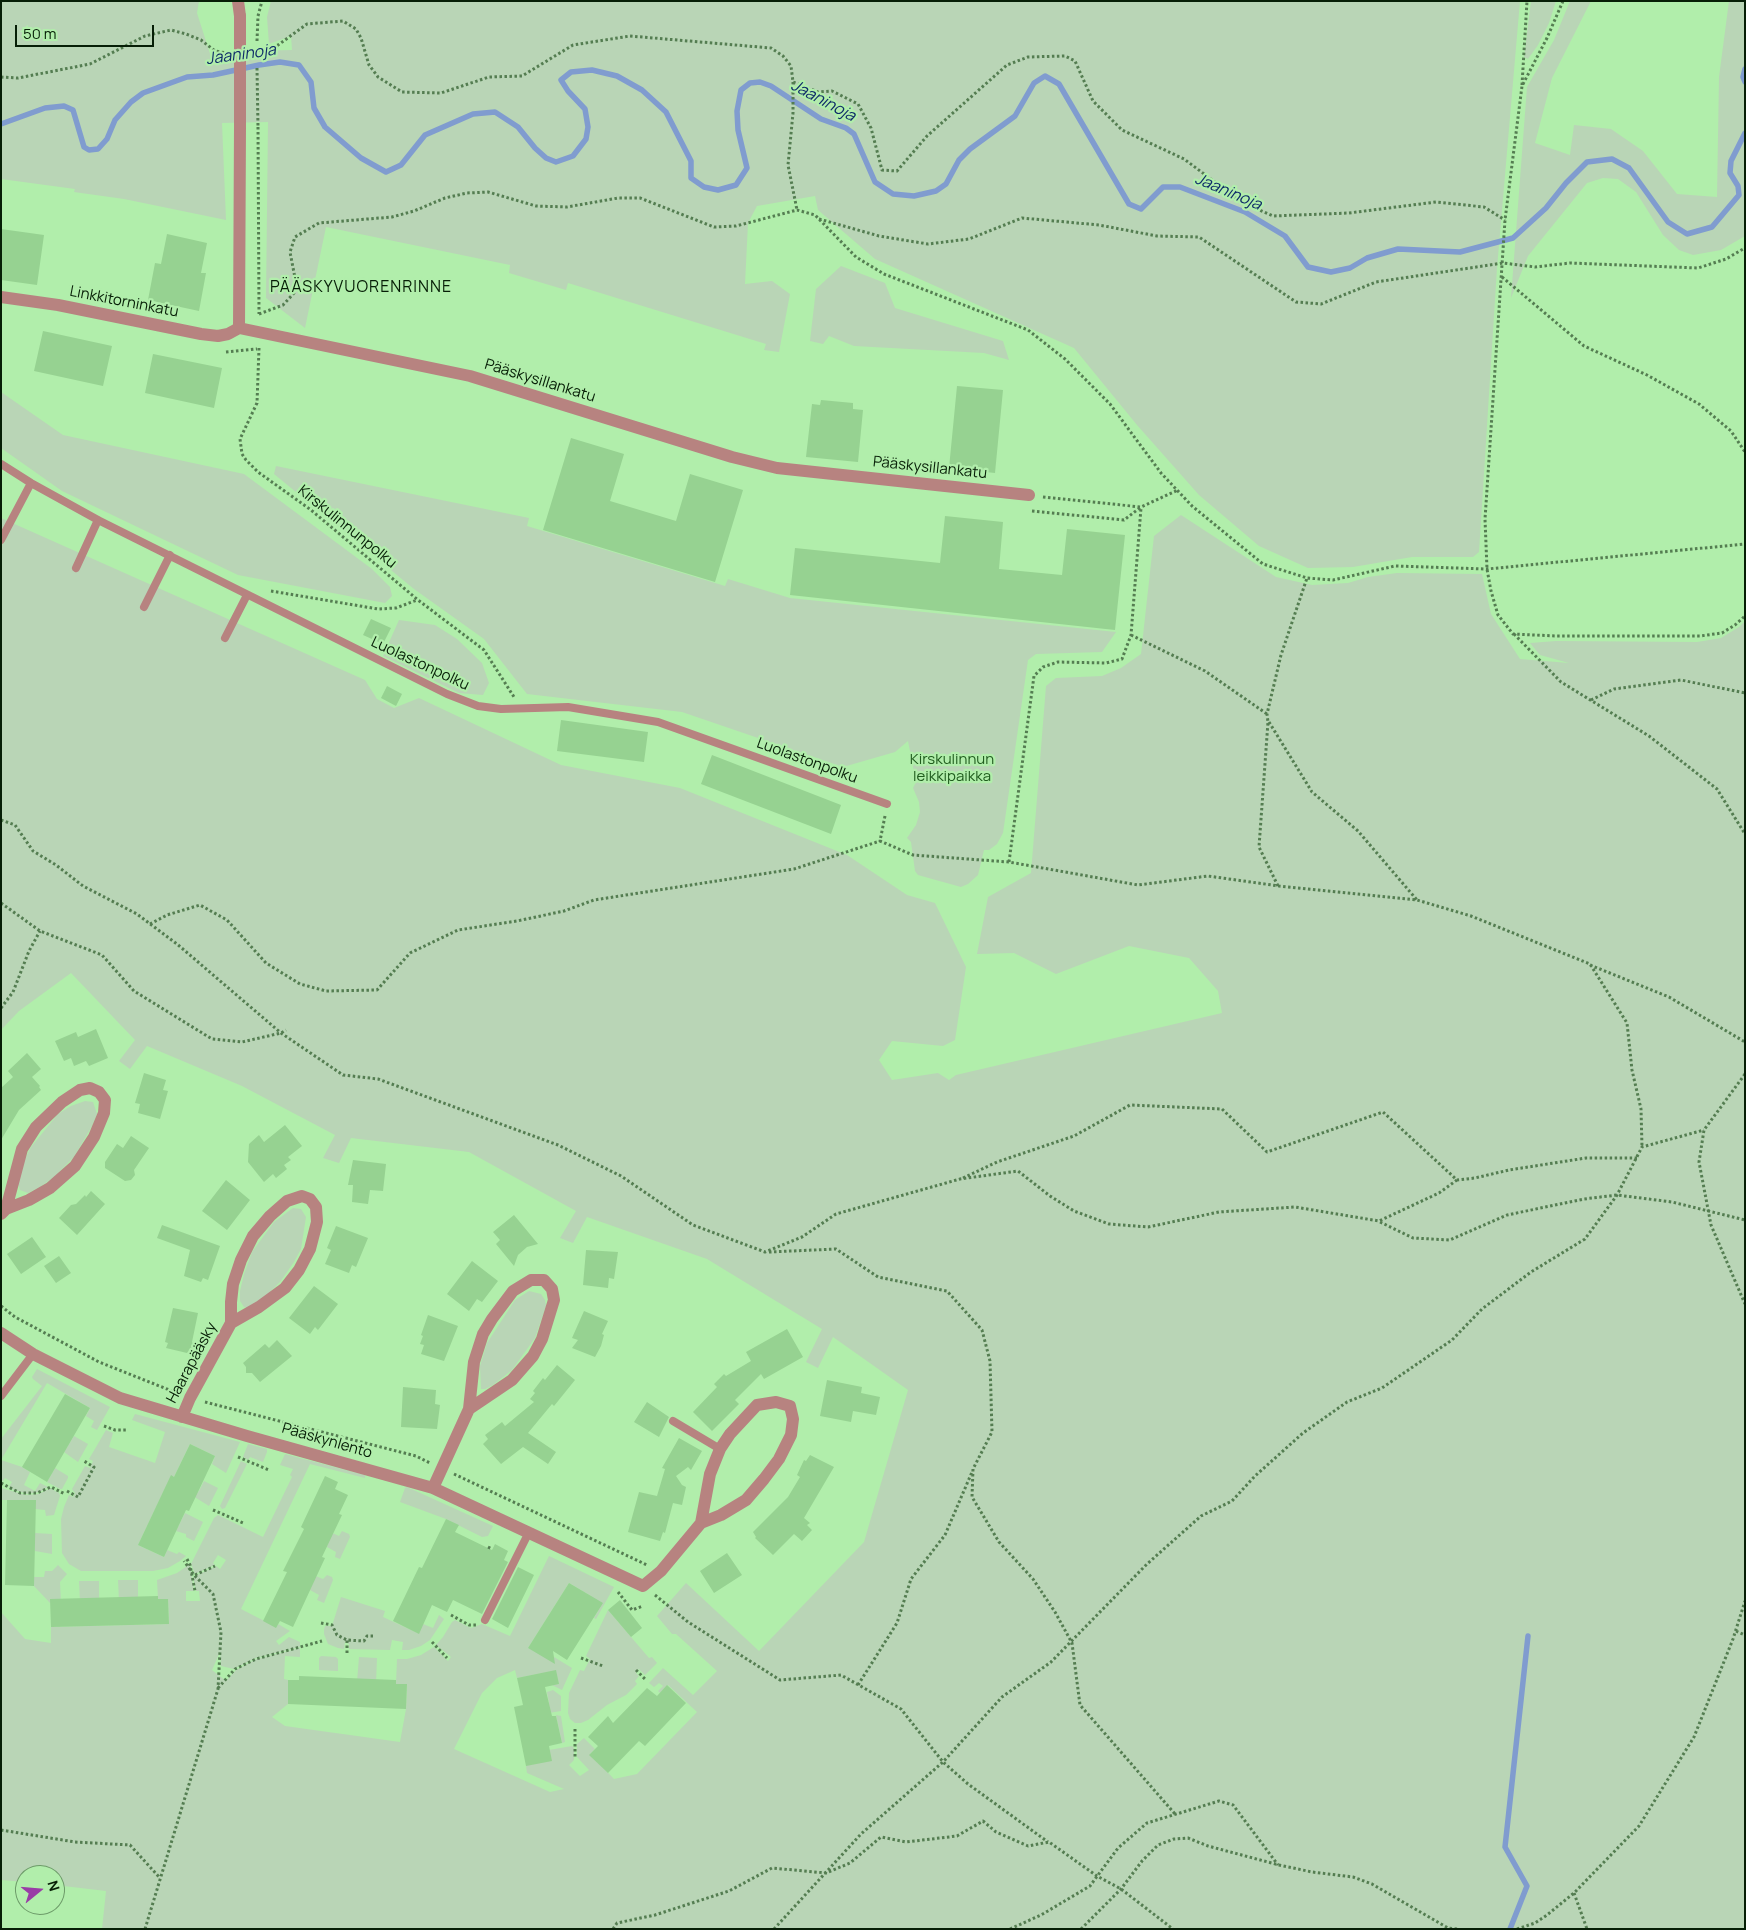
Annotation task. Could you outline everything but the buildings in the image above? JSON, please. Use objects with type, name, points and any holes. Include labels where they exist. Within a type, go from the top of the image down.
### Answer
[{"type":"street","points":[[238,1],[240,16],[239,328]]},
{"type":"street","name":"Linkkitorninkatu","points":[[1,297],[58,305],[201,334],[218,336],[228,334],[239,328]]},
{"type":"street","name":"Pääskysillankatu","points":[[239,328],[470,376],[732,457],[777,468],[1029,495]]},
{"type":"street","points":[[90,1088],[99,1092],[105,1100],[104,1113],[94,1137],[75,1166],[50,1188],[29,1200],[3,1211],[22,1149],[36,1127],[51,1112],[80,1090],[90,1088]]},
{"type":"street","name":"Haarapääsky","points":[[182,1417],[190,1398],[231,1323],[233,1284],[241,1260],[253,1236],[270,1216],[287,1201],[302,1196],[310,1200],[316,1207],[317,1222],[310,1249],[298,1270],[285,1288],[259,1307],[231,1323]]},
{"type":"street","points":[[433,1488],[469,1409],[474,1362],[480,1342],[492,1319],[507,1297],[518,1287],[531,1280],[544,1280],[552,1289],[554,1300],[548,1325],[533,1356],[512,1380],[469,1409]]},
{"type":"street","name":"Pääskynlento","points":[[1,1334],[33,1354],[120,1398],[433,1488],[643,1586]]},
{"type":"street","points":[[643,1586],[661,1571],[701,1523],[721,1515],[746,1500],[764,1480],[779,1459],[791,1435],[793,1419],[790,1406],[776,1402],[757,1405],[730,1434],[720,1449],[710,1474],[701,1523]]},
{"type":"lane","name":"Luolastonpolku","points":[[1,464],[31,484],[98,520],[447,694],[478,706],[501,708],[568,707],[658,722],[887,804]]},
{"type":"lane","points":[[1,540],[31,484]]},
{"type":"lane","points":[[76,568],[98,520]]},
{"type":"lane","points":[[144,607],[170,555]]},
{"type":"lane","points":[[225,638],[246,595]]},
{"type":"lane","points":[[1,1396],[33,1354]]},
{"type":"lane","points":[[673,1421],[720,1449]]},
{"type":"lane","points":[[485,1620],[529,1532]]},
{"type":"path","points":[[257,52],[258,16],[262,1]]},
{"type":"path","points":[[1527,1],[1522,86],[1505,220],[1485,519],[1487,568],[1498,615],[1513,634],[1561,682],[1648,736],[1717,789],[1745,834]]},
{"type":"path","points":[[1522,86],[1548,38],[1563,1]]},
{"type":"path","points":[[249,52],[257,52],[278,45],[307,24],[343,21],[356,29],[361,38],[369,65],[378,77],[402,92],[441,93],[489,77],[522,76],[573,45],[630,36],[771,48],[784,56],[791,66],[794,88],[788,165],[797,210]]},
{"type":"path","points":[[1,76],[18,78],[90,64],[145,36],[171,30],[200,40],[215,51],[224,54],[232,53]]},
{"type":"path","points":[[793,82],[818,92],[832,91],[858,104],[871,128],[882,170],[897,171],[927,136],[1007,65],[1028,57],[1065,56],[1075,61],[1093,101],[1122,130],[1184,158],[1244,203],[1273,216],[1349,213],[1436,202],[1484,207],[1505,220]]},
{"type":"path","name":"Kirskulinnunpolku","points":[[257,61],[260,333],[257,403],[240,439],[242,454],[258,472],[311,510],[418,600],[484,650],[521,708]]},
{"type":"path","points":[[259,314],[283,305],[295,292],[296,283],[290,252],[295,237],[319,223],[392,216],[467,192],[488,192],[536,206],[567,206],[609,199],[640,198],[714,226],[736,226],[797,210],[815,215],[856,257],[884,274],[1028,330],[1065,359],[1110,404],[1161,473],[1192,506],[1263,564],[1307,578],[1333,580],[1395,566],[1487,568],[1745,544]]},
{"type":"path","points":[[818,219],[879,236],[928,244],[969,240],[1022,218],[1099,224],[1157,236],[1199,237],[1296,302],[1321,304],[1376,282],[1503,263],[1535,267],[1570,263],[1698,268],[1726,259],[1745,248]]},
{"type":"path","points":[[1502,276],[1584,346],[1647,375],[1699,404],[1731,431],[1745,452]]},
{"type":"path","points":[[1029,495],[1142,507],[1178,490]]},
{"type":"path","points":[[1009,862],[1034,676],[1043,667],[1058,662],[1106,663],[1122,659],[1131,635],[1142,507]]},
{"type":"path","points":[[1279,886],[1259,846],[1267,714],[1281,654],[1307,578]]},
{"type":"path","points":[[246,595],[271,591],[378,609],[396,608],[418,600]]},
{"type":"path","points":[[1513,634],[1556,636],[1700,636],[1722,633],[1745,616]]},
{"type":"path","points":[[1131,635],[1205,671],[1267,714]]},
{"type":"path","points":[[1591,700],[1614,689],[1681,680],[1745,693]]},
{"type":"path","points":[[1268,722],[1312,792],[1358,831],[1417,900]]},
{"type":"path","points":[[880,841],[887,804]]},
{"type":"path","points":[[1,820],[15,825],[33,850],[83,886],[129,910],[177,944],[281,1033],[343,1075],[378,1079],[405,1091],[558,1145],[621,1176],[693,1225],[765,1252],[836,1249],[878,1277],[947,1291],[982,1330],[990,1361],[992,1432],[973,1469],[945,1535],[911,1578],[897,1623],[858,1685]]},
{"type":"path","points":[[150,924],[167,915],[200,905],[227,920],[266,963],[300,984],[326,991],[377,990],[410,953],[458,930],[517,921],[564,911],[594,900],[794,869],[880,841],[913,855],[1009,862],[1138,885],[1208,876],[1279,886],[1417,900],[1471,916],[1670,997],[1745,1042]]},
{"type":"path","points":[[1,903],[40,931],[102,955],[134,991],[212,1039],[242,1042],[281,1033],[286,1030]]},
{"type":"path","points":[[1,1008],[14,992],[29,951],[40,931]]},
{"type":"path","points":[[774,1929],[861,1834],[943,1762],[1002,1697],[1051,1662],[1072,1643],[1147,1564],[1201,1516],[1232,1502],[1255,1476],[1303,1433],[1347,1402],[1382,1388],[1452,1340],[1482,1309],[1531,1272],[1585,1240],[1617,1195],[1642,1147],[1641,1110],[1632,1070],[1628,1023],[1590,964]]},
{"type":"path","points":[[1745,1074],[1704,1130],[1699,1162],[1711,1226],[1745,1304]]},
{"type":"path","points":[[960,1179],[997,1162],[1074,1136],[1130,1106],[1222,1110],[1267,1152],[1383,1112],[1458,1180]]},
{"type":"path","points":[[1642,1147],[1704,1130]]},
{"type":"path","points":[[1379,1221],[1440,1193],[1458,1180],[1517,1168],[1586,1158],[1637,1158]]},
{"type":"path","points":[[765,1252],[802,1237],[836,1214],[960,1179],[1018,1171],[1050,1196],[1074,1211],[1109,1224],[1148,1226],[1219,1212],[1295,1207],[1379,1221],[1413,1238],[1450,1240],[1507,1215],[1584,1199],[1617,1195],[1672,1202],[1745,1220]]},
{"type":"path","points":[[1,1306],[15,1317],[99,1362],[190,1398],[416,1456],[661,1571]]},
{"type":"path","points":[[104,1426],[115,1430],[128,1430]]},
{"type":"path","points":[[238,1457],[269,1470]]},
{"type":"path","points":[[1,1485],[20,1493],[29,1494],[51,1487],[78,1497],[94,1467],[84,1461]]},
{"type":"path","points":[[973,1469],[972,1497],[999,1542],[1033,1579],[1055,1612],[1072,1643],[1080,1705],[1175,1814]]},
{"type":"path","points":[[213,1510],[243,1523]]},
{"type":"path","points":[[488,1547],[492,1549]]},
{"type":"path","points":[[186,1560],[193,1576],[194,1591]]},
{"type":"path","points":[[193,1576],[216,1566]]},
{"type":"path","points":[[145,1929],[218,1689],[221,1632],[213,1594],[193,1576]]},
{"type":"path","points":[[643,1586],[688,1622],[780,1680],[841,1675],[901,1709],[943,1762],[968,1784],[1097,1876],[1122,1889],[1173,1929]]},
{"type":"path","points":[[616,1590],[632,1610],[643,1606]]},
{"type":"path","points":[[1517,1929],[1535,1923],[1574,1893],[1639,1826],[1694,1737],[1736,1631],[1745,1601]]},
{"type":"path","points":[[451,1615],[469,1625],[476,1625],[485,1620]]},
{"type":"path","points":[[322,1623],[332,1625],[337,1635],[347,1640],[364,1641],[367,1636],[373,1636]]},
{"type":"path","points":[[1736,1631],[1745,1635]]},
{"type":"path","points":[[347,1640],[347,1653]]},
{"type":"path","points":[[218,1689],[235,1670],[256,1659],[322,1641]]},
{"type":"path","points":[[432,1642],[447,1658]]},
{"type":"path","points":[[581,1658],[603,1666]]},
{"type":"path","points":[[636,1670],[646,1680]]},
{"type":"path","points":[[575,1729],[576,1759]]},
{"type":"path","points":[[1010,1929],[1049,1910],[1090,1886],[1118,1848],[1146,1823],[1218,1801],[1233,1805],[1279,1866]]},
{"type":"path","points":[[613,1929],[617,1922],[655,1915],[729,1891],[772,1868],[826,1873],[850,1863],[881,1837],[906,1842],[957,1836],[982,1821],[996,1832],[1028,1846],[1049,1842]]},
{"type":"path","points":[[1,1830],[75,1842],[130,1845],[160,1879]]},
{"type":"path","points":[[1081,1929],[1122,1889],[1142,1861],[1158,1845],[1174,1839],[1188,1838],[1208,1846],[1279,1866],[1353,1877],[1372,1884],[1448,1928],[1457,1929]]},
{"type":"path","points":[[1574,1893],[1587,1929]]},
{"type":"green space","points":[[1,1],[199,1],[197,13],[212,60],[254,51],[292,50],[291,36],[269,44],[267,17],[271,1],[1520,1],[1497,268],[1479,552],[1473,557],[1412,557],[1353,567],[1308,568],[1259,546],[1199,495],[1137,425],[1074,348],[875,259],[818,210],[815,196],[757,206],[748,223],[745,284],[772,281],[790,294],[779,352],[764,350],[766,344],[568,283],[566,290],[509,273],[510,265],[326,227],[305,328],[266,298],[268,122],[222,123],[226,220],[124,199],[74,192],[75,189],[1,179]]},
{"type":"green space","points":[[1531,1],[1556,1],[1549,23],[1538,45],[1528,59],[1524,57]]},
{"type":"green space","points":[[1570,1],[1591,1],[1552,78],[1535,143],[1570,155],[1574,125],[1611,129],[1643,151],[1677,194],[1717,197],[1719,77],[1729,1],[1745,1],[1745,236],[1721,250],[1693,255],[1679,250],[1663,235],[1636,192],[1618,179],[1603,178],[1587,183],[1528,256],[1511,298],[1527,87],[1554,40]]},
{"type":"green space","points":[[841,266],[885,283],[895,308],[1003,341],[1009,360],[984,353],[854,346],[829,336],[823,344],[810,341],[816,289]]},
{"type":"green space","points":[[1,392],[63,435],[244,474],[372,569],[390,587],[392,596],[385,603],[238,575],[62,491],[1,448]]},
{"type":"green space","name":"Kirskulinnun leikkipaikka","points":[[276,466],[529,518],[527,526],[725,586],[728,579],[790,598],[1116,632],[1102,652],[1036,654],[1028,660],[1003,833],[997,844],[989,850],[984,850],[978,875],[968,884],[961,887],[918,875],[915,871],[911,842],[907,838],[916,825],[920,812],[919,802],[913,788],[916,782],[908,741],[895,752],[843,767],[682,712],[527,694],[484,639],[414,589],[274,474]]},
{"type":"green space","points":[[1181,515],[1276,577],[1312,585],[1348,583],[1368,577],[1397,573],[1482,574],[1491,614],[1520,659],[1569,663],[1540,655],[1530,643],[1556,641],[1697,642],[1721,638],[1745,621],[1745,1929],[102,1929],[106,1891],[65,1886],[65,1865],[15,1865],[15,1881],[1,1880],[1,1612],[25,1639],[51,1643],[51,1627],[169,1624],[168,1599],[158,1599],[157,1580],[177,1573],[190,1564],[194,1591],[186,1591],[186,1601],[200,1601],[199,1591],[196,1591],[193,1577],[216,1566],[220,1569],[226,1560],[218,1555],[213,1563],[215,1565],[195,1574],[191,1564],[214,1518],[218,1515],[263,1537],[292,1477],[290,1475],[293,1469],[280,1465],[285,1454],[365,1475],[365,1478],[310,1464],[241,1609],[276,1627],[278,1624],[290,1631],[276,1641],[279,1645],[289,1637],[300,1642],[300,1647],[256,1658],[234,1669],[221,1666],[220,1652],[212,1670],[226,1681],[236,1670],[256,1659],[300,1648],[300,1657],[285,1656],[284,1679],[288,1680],[288,1704],[272,1717],[285,1726],[400,1742],[406,1709],[407,1685],[396,1684],[397,1659],[407,1659],[421,1655],[434,1647],[448,1661],[451,1657],[436,1645],[455,1620],[471,1628],[482,1624],[510,1636],[549,1556],[614,1587],[596,1619],[594,1618],[598,1611],[592,1607],[591,1596],[569,1583],[528,1648],[554,1657],[572,1668],[562,1690],[552,1685],[559,1684],[557,1676],[544,1679],[543,1673],[517,1678],[515,1670],[497,1678],[482,1693],[454,1749],[550,1792],[564,1789],[527,1773],[526,1766],[549,1750],[572,1746],[574,1748],[574,1760],[569,1765],[580,1776],[589,1770],[577,1757],[577,1744],[584,1738],[595,1749],[590,1754],[614,1779],[637,1774],[697,1712],[668,1685],[660,1693],[658,1691],[663,1686],[659,1683],[654,1687],[649,1683],[663,1668],[693,1695],[717,1671],[676,1634],[672,1634],[657,1616],[686,1583],[759,1651],[864,1542],[908,1390],[833,1337],[818,1368],[806,1362],[822,1329],[707,1259],[587,1217],[573,1243],[560,1238],[576,1211],[469,1152],[351,1138],[339,1163],[323,1158],[335,1135],[242,1086],[147,1046],[130,1069],[119,1061],[135,1040],[71,973],[19,1011],[1,1030],[1,518],[365,680],[377,699],[394,708],[419,698],[561,765],[680,788],[847,855],[907,895],[935,903],[966,967],[955,1040],[943,1046],[892,1041],[879,1060],[892,1080],[938,1073],[949,1080],[956,1075],[1222,1013],[1218,991],[1189,958],[1129,946],[1056,974],[1014,953],[977,954],[988,897],[1031,873],[1046,686],[1056,678],[1102,676],[1121,668],[1141,654],[1154,536]]},
{"type":"green space","points":[[399,620],[435,625],[457,639],[482,663],[489,683],[483,695],[459,693],[383,656]]},
{"type":"green space","points":[[85,1101],[93,1102],[97,1114],[74,1157],[54,1177],[40,1187],[28,1193],[20,1190],[18,1184],[24,1161],[31,1147],[58,1114],[71,1106]]},
{"type":"green space","points":[[293,1208],[301,1209],[306,1217],[301,1249],[280,1282],[262,1300],[249,1308],[244,1307],[240,1301],[240,1291],[252,1252],[274,1222]]},
{"type":"green space","points":[[529,1291],[541,1294],[546,1306],[535,1338],[512,1370],[493,1385],[481,1389],[480,1366],[487,1343],[515,1300]]},
{"type":"green space","points":[[37,1369],[110,1407],[97,1430],[91,1427],[94,1421],[86,1416],[90,1408],[47,1383],[1,1460],[1,1439],[42,1386],[32,1377]]},
{"type":"green space","points":[[135,1414],[240,1442],[226,1473],[212,1464],[215,1456],[190,1444],[174,1477],[171,1476],[138,1545],[164,1557],[167,1550],[177,1554],[179,1552],[186,1556],[180,1561],[168,1568],[153,1571],[81,1571],[69,1564],[62,1553],[61,1519],[64,1507],[69,1495],[73,1497],[75,1493],[72,1489],[85,1466],[90,1468],[93,1461],[89,1459],[106,1430],[113,1433],[109,1447],[155,1463],[165,1432],[132,1420]]},
{"type":"green space","points":[[74,1436],[88,1444],[78,1462],[64,1452]]},
{"type":"green space","points":[[248,1444],[267,1449],[263,1462],[250,1457],[248,1460],[243,1457]]},
{"type":"green space","points":[[1,1460],[22,1467],[30,1472],[24,1485],[35,1491],[40,1483],[48,1487],[40,1492],[27,1494],[11,1489],[9,1487],[12,1482],[5,1478],[3,1481],[1,1480]]},
{"type":"green space","points":[[241,1461],[247,1464],[225,1508],[222,1509],[220,1506]]},
{"type":"green space","points":[[55,1468],[68,1476],[62,1489],[47,1482]]},
{"type":"green space","points":[[204,1481],[218,1488],[209,1506],[193,1496],[199,1491]]},
{"type":"green space","points":[[407,1487],[493,1526],[488,1536],[482,1537],[446,1519],[400,1502]]},
{"type":"green space","points":[[1,1488],[26,1495],[39,1494],[50,1488],[59,1493],[60,1496],[54,1515],[46,1516],[45,1510],[35,1509],[35,1500],[1,1500]]},
{"type":"green space","points":[[185,1513],[203,1522],[194,1541],[186,1537],[186,1534],[176,1531]]},
{"type":"green space","points":[[342,1531],[349,1534],[350,1537],[340,1559],[335,1557],[336,1552],[327,1547],[330,1532],[339,1536]]},
{"type":"green space","points":[[35,1533],[52,1534],[52,1554],[35,1551]]},
{"type":"green space","points":[[58,1565],[67,1574],[60,1582],[61,1603],[50,1603],[34,1586],[34,1577],[44,1577],[45,1571],[52,1571]]},
{"type":"green space","points":[[313,1575],[323,1579],[327,1575],[332,1577],[333,1580],[324,1603],[317,1600],[319,1595],[310,1590]]},
{"type":"green space","points":[[118,1580],[138,1580],[138,1600],[119,1601]]},
{"type":"green space","points":[[79,1581],[99,1581],[99,1601],[80,1602]]},
{"type":"green space","points":[[341,1597],[385,1611],[383,1617],[418,1633],[423,1624],[433,1628],[439,1615],[444,1619],[430,1640],[421,1646],[409,1650],[402,1650],[403,1642],[392,1640],[390,1650],[349,1649],[349,1644],[345,1642],[344,1649],[338,1648],[328,1644],[324,1630],[325,1626],[332,1626]]},
{"type":"green space","points":[[608,1610],[649,1658],[652,1657],[657,1663],[645,1675],[639,1669],[636,1673],[639,1676],[635,1681],[637,1684],[626,1695],[607,1705],[588,1720],[575,1723],[570,1719],[568,1713],[569,1693],[580,1670],[584,1671],[590,1659],[586,1656]]},
{"type":"green space","points":[[321,1656],[336,1657],[338,1659],[338,1671],[319,1670],[319,1658]]},
{"type":"green space","points":[[359,1657],[377,1658],[376,1683],[357,1682]]},
{"type":"green space","points":[[553,1690],[561,1696],[561,1711],[542,1714],[540,1704],[549,1703],[547,1692]]},
{"type":"green space","points":[[556,1715],[561,1716],[565,1742],[562,1743]]},
{"type":"waterway","name":"Jaaninoja","points":[[1,124],[45,108],[64,106],[73,110],[84,147],[89,150],[98,149],[107,139],[115,120],[131,102],[143,93],[187,77],[213,75],[280,62],[299,65],[311,82],[314,108],[325,127],[361,158],[386,172],[401,165],[425,135],[473,114],[495,112],[518,127],[546,158],[556,162],[573,156],[586,139],[588,127],[585,109],[568,91],[561,80],[571,72],[592,70],[617,76],[642,90],[666,112],[691,161],[691,178],[704,187],[718,190],[736,185],[747,168],[738,130],[737,111],[741,90],[750,83],[760,82],[771,86],[821,119],[846,128],[854,134],[875,182],[893,194],[914,196],[936,191],[946,184],[959,160],[970,149],[1015,116],[1034,83],[1045,76],[1059,84],[1129,204],[1141,209],[1163,187],[1180,187],[1245,212],[1285,236],[1308,267],[1331,272],[1350,268],[1367,258],[1398,249],[1460,252],[1513,238],[1546,208],[1566,183],[1587,162],[1612,159],[1629,168],[1668,222],[1687,234],[1712,227],[1739,195],[1738,186],[1730,173],[1731,161],[1745,133]]},
{"type":"waterway","name":"Jaaninoja","points":[[1745,69],[1743,77],[1745,82]]},
{"type":"waterway","points":[[1510,1929],[1527,1886],[1505,1847],[1528,1636]]},
{"type":"district","name":"PÄÄSKYVUORENRINNE","points":[[361,288]]}]
